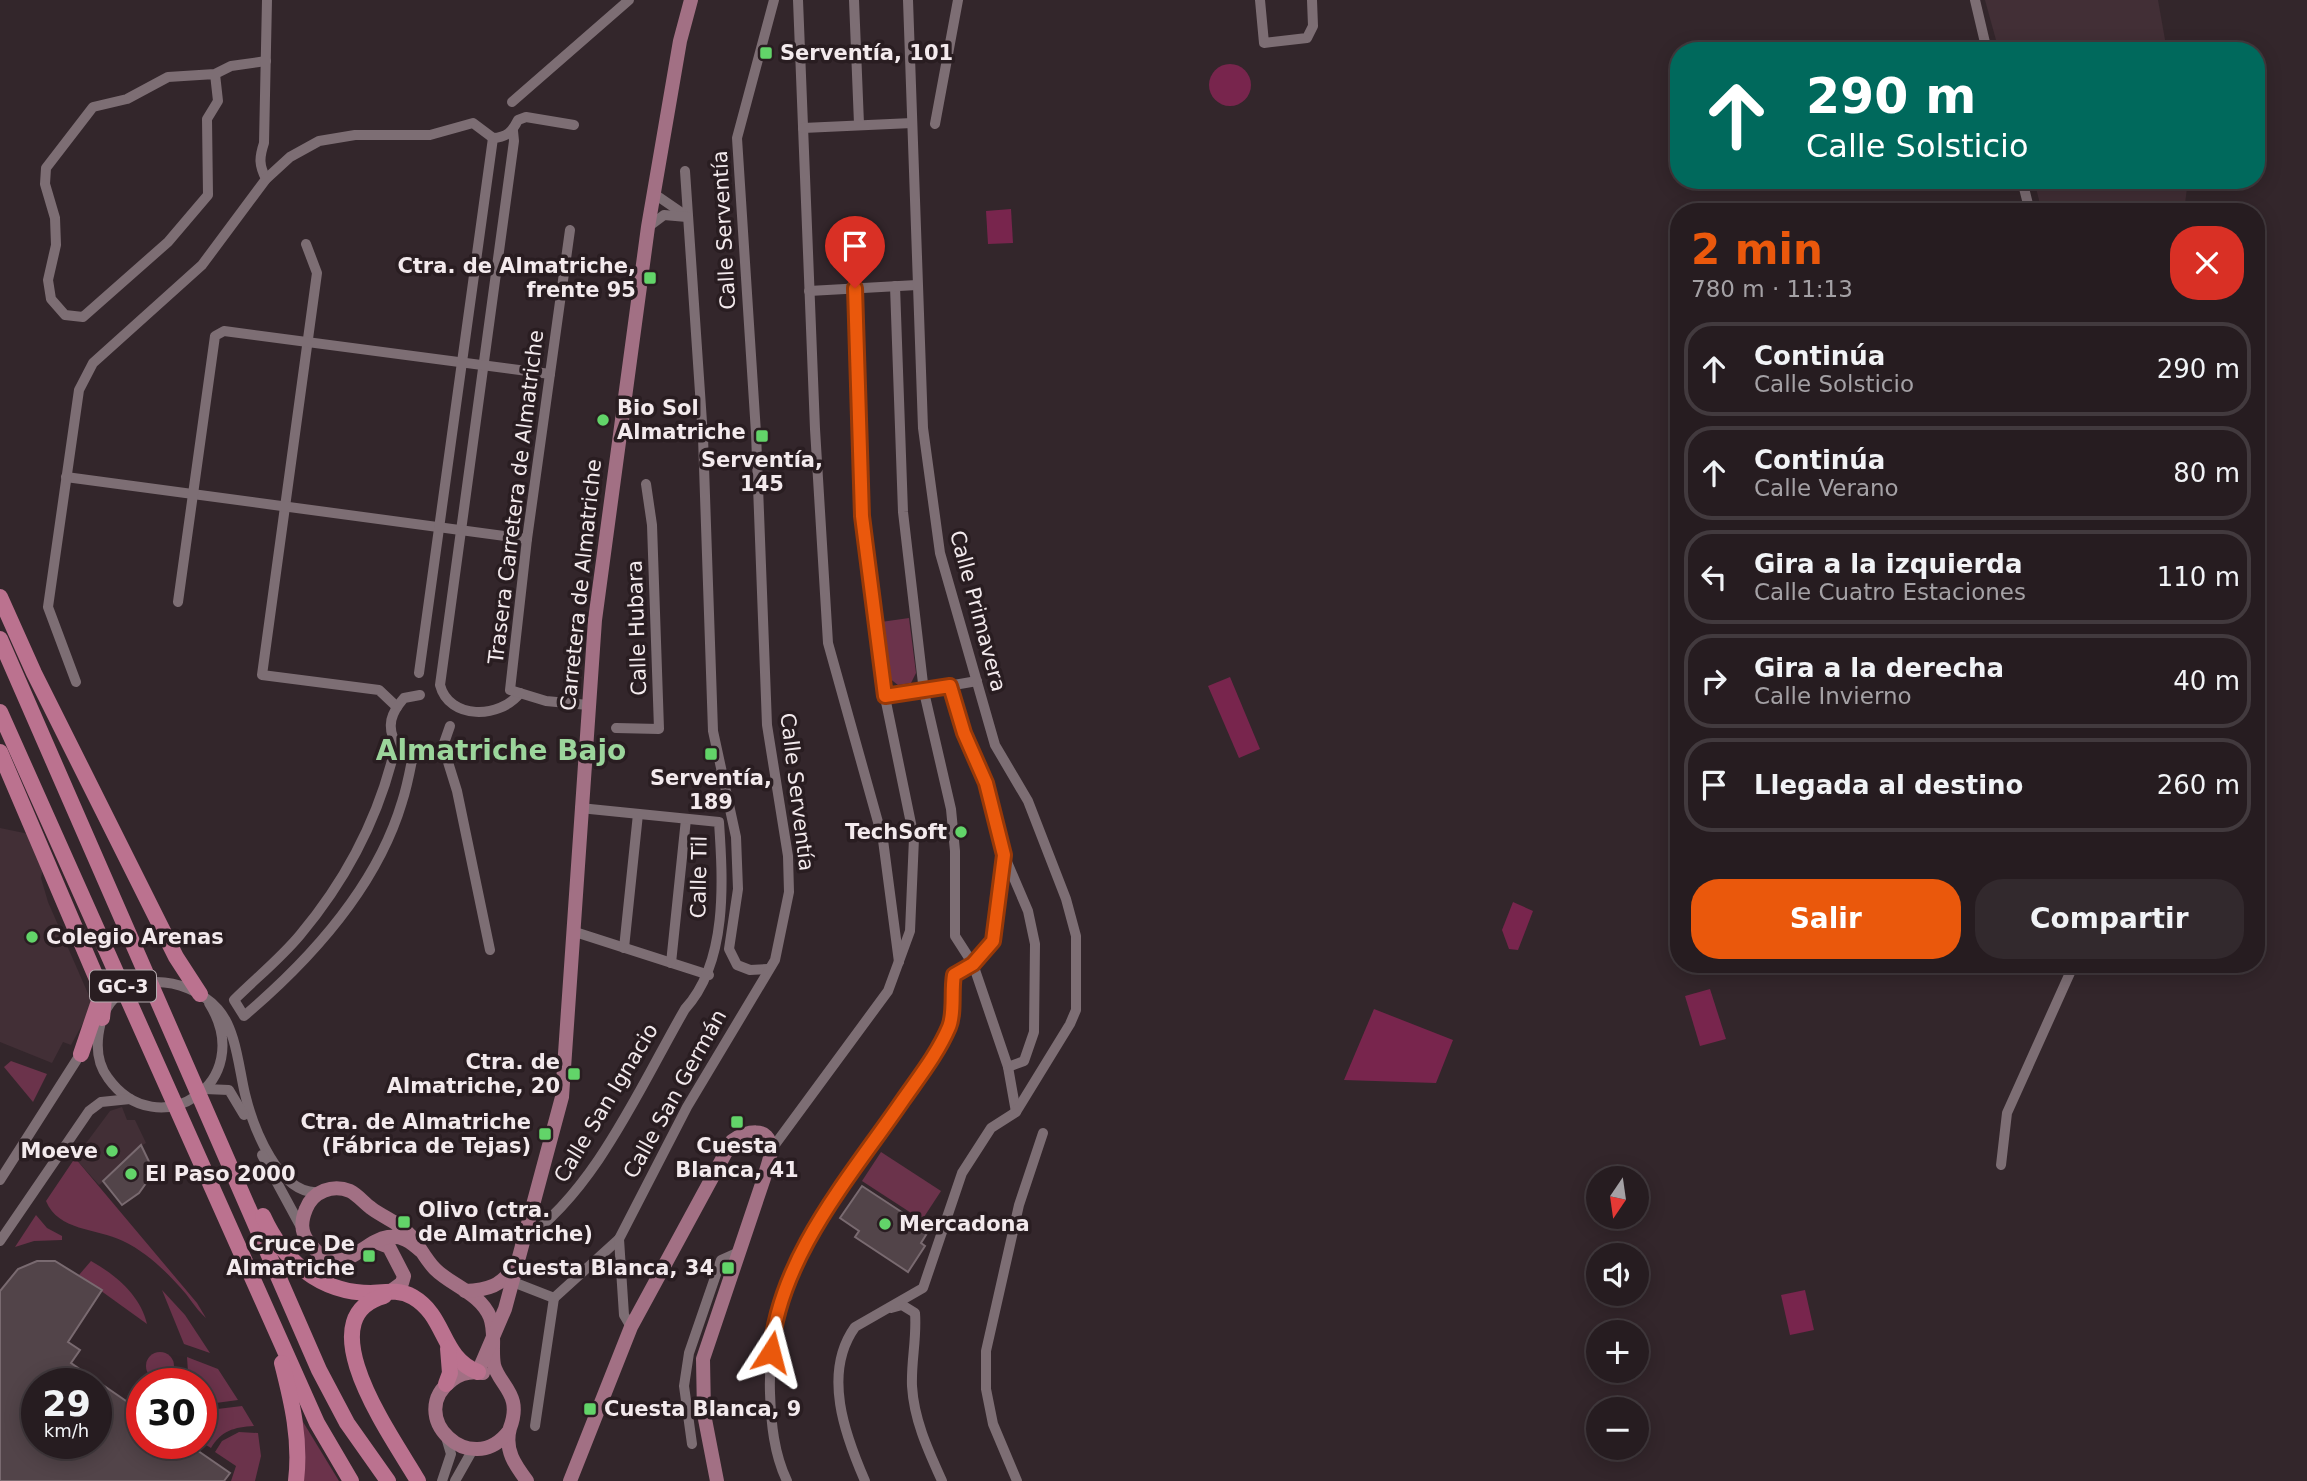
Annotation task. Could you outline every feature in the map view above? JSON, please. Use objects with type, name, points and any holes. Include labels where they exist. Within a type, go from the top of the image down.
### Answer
[{"type":"highway","points":[[0,597],[34,673],[176,957],[204,998]]},
{"type":"highway","name":"GC-3","points":[[0,639],[319,1370],[347,1423],[388,1481]]},
{"type":"highway","name":"GC-3","points":[[0,704],[14,742],[317,1423],[351,1481]]},
{"type":"highway","points":[[0,712],[14,742]]},
{"type":"highway","points":[[0,752],[99,984],[104,998],[103,1018]]},
{"type":"highway","points":[[80,1054],[97,1011],[99,984]]},
{"type":"highway","name":"GC-3","points":[[188,1072],[218,1118],[270,1232],[285,1256],[309,1276],[332,1285],[369,1293],[404,1292],[425,1306]]},
{"type":"highway","points":[[231,1230],[281,1359],[295,1411],[298,1447],[296,1481]]},
{"type":"highway","points":[[418,1481],[356,1367],[350,1335],[355,1319],[373,1299],[386,1296],[401,1297],[425,1306],[435,1316],[448,1345],[462,1366],[478,1372]]},
{"type":"highway","points":[[446,1384],[450,1373],[448,1345]]},
{"type":"main road","name":"Carretera de Almatriche","points":[[478,1372],[494,1339],[513,1282],[562,1097],[595,620],[653,193],[680,41],[691,0]]},
{"type":"main road","points":[[570,1481],[631,1326],[732,1141],[745,1132],[758,1132],[768,1138],[771,1150],[703,1359],[704,1414],[717,1481]]},
{"type":"main road","points":[[421,1251],[404,1238],[384,1237],[354,1257],[339,1260],[325,1256],[313,1249],[301,1227],[308,1203],[319,1192],[340,1189],[352,1192],[399,1224],[441,1274],[477,1298],[490,1317],[494,1339],[494,1367],[514,1410],[509,1431],[511,1459],[527,1481]]},
{"type":"main road","points":[[376,1242],[389,1247],[404,1276],[402,1283],[391,1291]]},
{"type":"main road","points":[[465,1291],[492,1288],[507,1277],[522,1246]]},
{"type":"main road","points":[[505,1386],[497,1378],[478,1372],[464,1373],[446,1384],[436,1409],[437,1423],[452,1443],[511,1459]]},
{"type":"main road","points":[[475,1450],[497,1444],[509,1431]]},
{"type":"street","points":[[266,179],[260,166],[264,143],[267,0]]},
{"type":"street","points":[[512,102],[629,0]]},
{"type":"street","name":"Calle Serventía","points":[[685,171],[703,450],[713,731],[736,837],[738,888],[729,949],[737,965],[750,971],[768,969],[775,960],[782,941],[789,892],[788,856],[767,724],[756,447],[737,138],[774,0]]},
{"type":"street","points":[[798,0],[809,291],[828,643],[883,840],[899,962]]},
{"type":"street","points":[[854,0],[859,124]]},
{"type":"street","name":"Calle Primavera","points":[[908,0],[923,428],[940,554],[995,745],[1028,801],[1066,899],[1076,936],[1076,1010],[1016,1112]]},
{"type":"street","points":[[935,124],[958,0]]},
{"type":"street","points":[[1260,0],[1264,43],[1307,38],[1313,26],[1312,0]]},
{"type":"street","points":[[1975,0],[1985,42]]},
{"type":"street","points":[[215,74],[218,101],[207,120],[208,195],[168,242],[83,317],[65,315],[51,299],[48,280],[56,245],[55,218],[45,184],[47,167],[93,107],[127,99],[168,77],[215,74],[231,66],[266,61]]},
{"type":"street","points":[[520,693],[510,705],[494,710],[454,708],[443,697],[440,685],[514,141],[513,131],[518,120],[526,117],[574,125]]},
{"type":"street","points":[[76,681],[48,607],[79,390],[93,363],[202,265],[266,179],[290,157],[319,141],[355,135],[430,135],[473,123],[493,138],[504,137],[513,131]]},
{"type":"street","points":[[803,128],[912,123]]},
{"type":"street","points":[[419,673],[493,138]]},
{"type":"street","points":[[653,193],[687,217]]},
{"type":"street","points":[[648,227],[664,215],[687,217]]},
{"type":"street","name":"Trasera Carretera de Almatriche","points":[[570,230],[527,539],[510,690],[546,701],[589,705]]},
{"type":"street","points":[[306,244],[317,273],[262,675],[379,690],[397,707]]},
{"type":"street","points":[[809,291],[918,285]]},
{"type":"street","points":[[865,1481],[848,1443],[839,1395],[840,1358],[855,1327],[923,1288],[962,1173],[991,1128],[1016,1112],[1008,1067],[973,964],[955,936],[951,809],[924,692],[903,512],[895,286]]},
{"type":"street","points":[[771,1150],[862,1030],[888,991],[910,931],[914,838],[885,696],[862,516],[855,288]]},
{"type":"street","points":[[178,602],[215,336],[224,331],[550,374]]},
{"type":"street","points":[[66,477],[527,539]]},
{"type":"street","name":"Calle Hubara","points":[[617,728],[659,729],[652,524],[646,484]]},
{"type":"street","points":[[885,696],[924,692],[977,681]]},
{"type":"street","points":[[950,686],[964,733],[986,783],[1004,855],[1028,911],[1035,944],[1034,1032],[1024,1061],[1008,1067]]},
{"type":"street","points":[[414,755],[402,804],[374,866],[338,920],[278,987],[244,1016],[233,1000],[299,937],[335,888],[370,827],[387,784],[396,744],[390,724],[404,698],[420,695]]},
{"type":"street","points":[[450,726],[443,746],[457,790],[490,950]]},
{"type":"street","points":[[396,744],[414,755],[425,755],[443,746]]},
{"type":"street","points":[[580,808],[686,818],[671,963]]},
{"type":"street","points":[[624,948],[638,814]]},
{"type":"street","name":"Calle Til","points":[[686,818],[719,822],[722,871],[720,909],[709,975]]},
{"type":"street","points":[[787,1481],[779,1464],[771,1416],[769,1370],[779,1307],[792,1271],[819,1224],[932,1058],[950,1025],[954,975],[973,964],[993,941],[1004,855]]},
{"type":"street","points":[[572,931],[709,975]]},
{"type":"street","name":"Calle San Germán","points":[[554,1298],[619,1238],[687,1107],[768,969]]},
{"type":"street","points":[[2001,1165],[2007,1113],[2070,973]]},
{"type":"street","name":"Calle San Ignacio","points":[[522,1246],[566,1205],[593,1168],[685,1009],[701,992],[709,975]]},
{"type":"street","points":[[0,1180],[113,1002],[128,989],[145,982],[164,981],[183,985],[218,1009],[230,1032],[247,1102],[271,1157],[294,1188],[307,1194],[319,1192]]},
{"type":"street","points":[[204,998],[219,1019],[224,1037],[223,1056],[210,1088]]},
{"type":"street","points":[[103,1018],[97,1036],[98,1055],[104,1073],[115,1088],[130,1099]]},
{"type":"street","points":[[0,1241],[89,1111],[102,1102],[130,1099],[159,1106],[188,1101],[210,1088],[229,1090],[239,1102],[271,1174],[301,1227]]},
{"type":"street","points":[[1017,1481],[993,1424],[986,1389],[986,1351],[1019,1205],[1043,1133]]},
{"type":"street","points":[[619,1238],[624,1315],[631,1326]]},
{"type":"street","points":[[691,1444],[684,1386],[689,1353],[722,1260],[739,1252]]},
{"type":"street","points":[[513,1282],[554,1298],[535,1426]]},
{"type":"street","points":[[888,1308],[902,1305],[915,1313],[917,1335],[912,1385],[919,1429],[942,1481]]},
{"type":"street","points":[[446,1437],[454,1472]]},
{"type":"street","points":[[442,1481],[475,1450]]},
{"type":"shaded area","points":[[1985,0],[2158,0],[2165,42],[1997,42]]},
{"type":"shaded area","points":[[1230,64],[1245,70],[1251,85],[1245,100],[1230,106],[1215,100],[1209,85],[1215,70]]},
{"type":"shaded area","points":[[2036,189],[2187,189],[2185,203],[2040,203]]},
{"type":"shaded area","points":[[1011,209],[1013,243],[988,244],[986,211]]},
{"type":"shaded area","points":[[909,618],[916,673],[911,683],[898,685],[889,678],[881,622]]},
{"type":"shaded area","points":[[1230,677],[1260,749],[1239,758],[1208,686]]},
{"type":"shaded area","name":"Colegio Arenas","points":[[0,828],[29,834],[43,868],[41,878],[48,902],[93,1005],[71,1045],[63,1042],[52,1063],[0,1042]]},
{"type":"shaded area","points":[[1513,902],[1533,911],[1518,950],[1509,949],[1502,930]]},
{"type":"shaded area","points":[[1710,989],[1726,1039],[1700,1046],[1685,996]]},
{"type":"shaded area","points":[[1374,1009],[1453,1040],[1436,1083],[1344,1080]]},
{"type":"shaded area","points":[[11,1061],[47,1074],[33,1102],[4,1067]]},
{"type":"shaded area","name":"Moeve","points":[[122,1107],[127,1120],[135,1120],[146,1143],[141,1146],[139,1193],[122,1205],[104,1181],[99,1185],[75,1158],[110,1111]]},
{"type":"shaded area","points":[[881,1152],[941,1191],[922,1220],[862,1181]]},
{"type":"shaded area","points":[[75,1158],[197,1303],[206,1318],[172,1279],[141,1251],[123,1241],[69,1223],[52,1211],[46,1201]]},
{"type":"shaded area","points":[[36,1215],[47,1228],[62,1236],[62,1240],[34,1241],[15,1247]]},
{"type":"shaded area","points":[[91,1261],[126,1287],[139,1304],[147,1324],[79,1275]]},
{"type":"shaded area","points":[[162,1290],[185,1315],[210,1353],[184,1344]]},
{"type":"shaded area","points":[[1805,1290],[1814,1330],[1790,1335],[1781,1295]]},
{"type":"shaded area","points":[[155,1353],[165,1353],[173,1361],[174,1368],[146,1368],[147,1361]]},
{"type":"shaded area","points":[[187,1357],[215,1368],[188,1368]]},
{"type":"shaded area","points":[[217,1369],[218,1369],[238,1400],[217,1403]]},
{"type":"shaded area","points":[[242,1406],[254,1426],[229,1431],[217,1440],[217,1409]]},
{"type":"shaded area","points":[[300,1417],[339,1481],[302,1481]]},
{"type":"shaded area","points":[[239,1432],[258,1433],[261,1456],[255,1481],[231,1481],[236,1466],[217,1453],[222,1441]]},
{"type":"building","name":"El Paso 2000","points":[[141,1145],[154,1172],[139,1193],[122,1205],[103,1181]]},
{"type":"building","name":"Mercadona","points":[[862,1186],[929,1230],[921,1243],[925,1246],[908,1272],[855,1237],[859,1231],[840,1218]]},
{"type":"building","points":[[37,1261],[55,1261],[102,1290],[68,1342],[80,1350],[71,1363],[78,1368],[21,1368],[21,1459],[112,1459],[112,1391],[126,1401],[126,1459],[210,1459],[230,1473],[224,1481],[0,1481],[0,1291],[18,1269]]},
{"type":"place","name":"Serventía, 101","points":[[766,53]]},
{"type":"place","name":"Ctra. de Almatriche, frente 95","points":[[650,278]]},
{"type":"place","name":"Bio Sol Almatriche","points":[[603,420]]},
{"type":"place","name":"Serventía, 145","points":[[762,436]]},
{"type":"place","name":"Serventía, 189","points":[[711,754]]},
{"type":"place","name":"TechSoft","points":[[961,832]]},
{"type":"place","name":"Colegio Arenas","points":[[32,937]]},
{"type":"place","name":"Ctra. de Almatriche, 20","points":[[574,1074]]},
{"type":"place","name":"Cuesta Blanca, 41","points":[[737,1122]]},
{"type":"place","name":"Ctra. de Almatriche (Fábrica de Tejas)","points":[[545,1134]]},
{"type":"place","name":"Moeve","points":[[112,1151]]},
{"type":"place","name":"El Paso 2000","points":[[131,1174]]},
{"type":"place","name":"Olivo (ctra. de Almatriche)","points":[[404,1222]]},
{"type":"place","name":"Mercadona","points":[[885,1224]]},
{"type":"place","name":"Cruce De Almatriche","points":[[369,1256]]},
{"type":"place","name":"Cuesta Blanca, 34","points":[[728,1268]]},
{"type":"place","name":"Cuesta Blanca, 9","points":[[590,1409]]},
{"type":"district","name":"Almatriche Bajo","points":[[501,750]]},
{"type":"route","points":[[771,1352],[779,1307],[792,1271],[819,1224],[932,1058],[950,1025],[954,975],[973,964],[993,941],[1004,855],[986,783],[964,733],[950,686],[885,696],[862,516],[855,288]]}]
